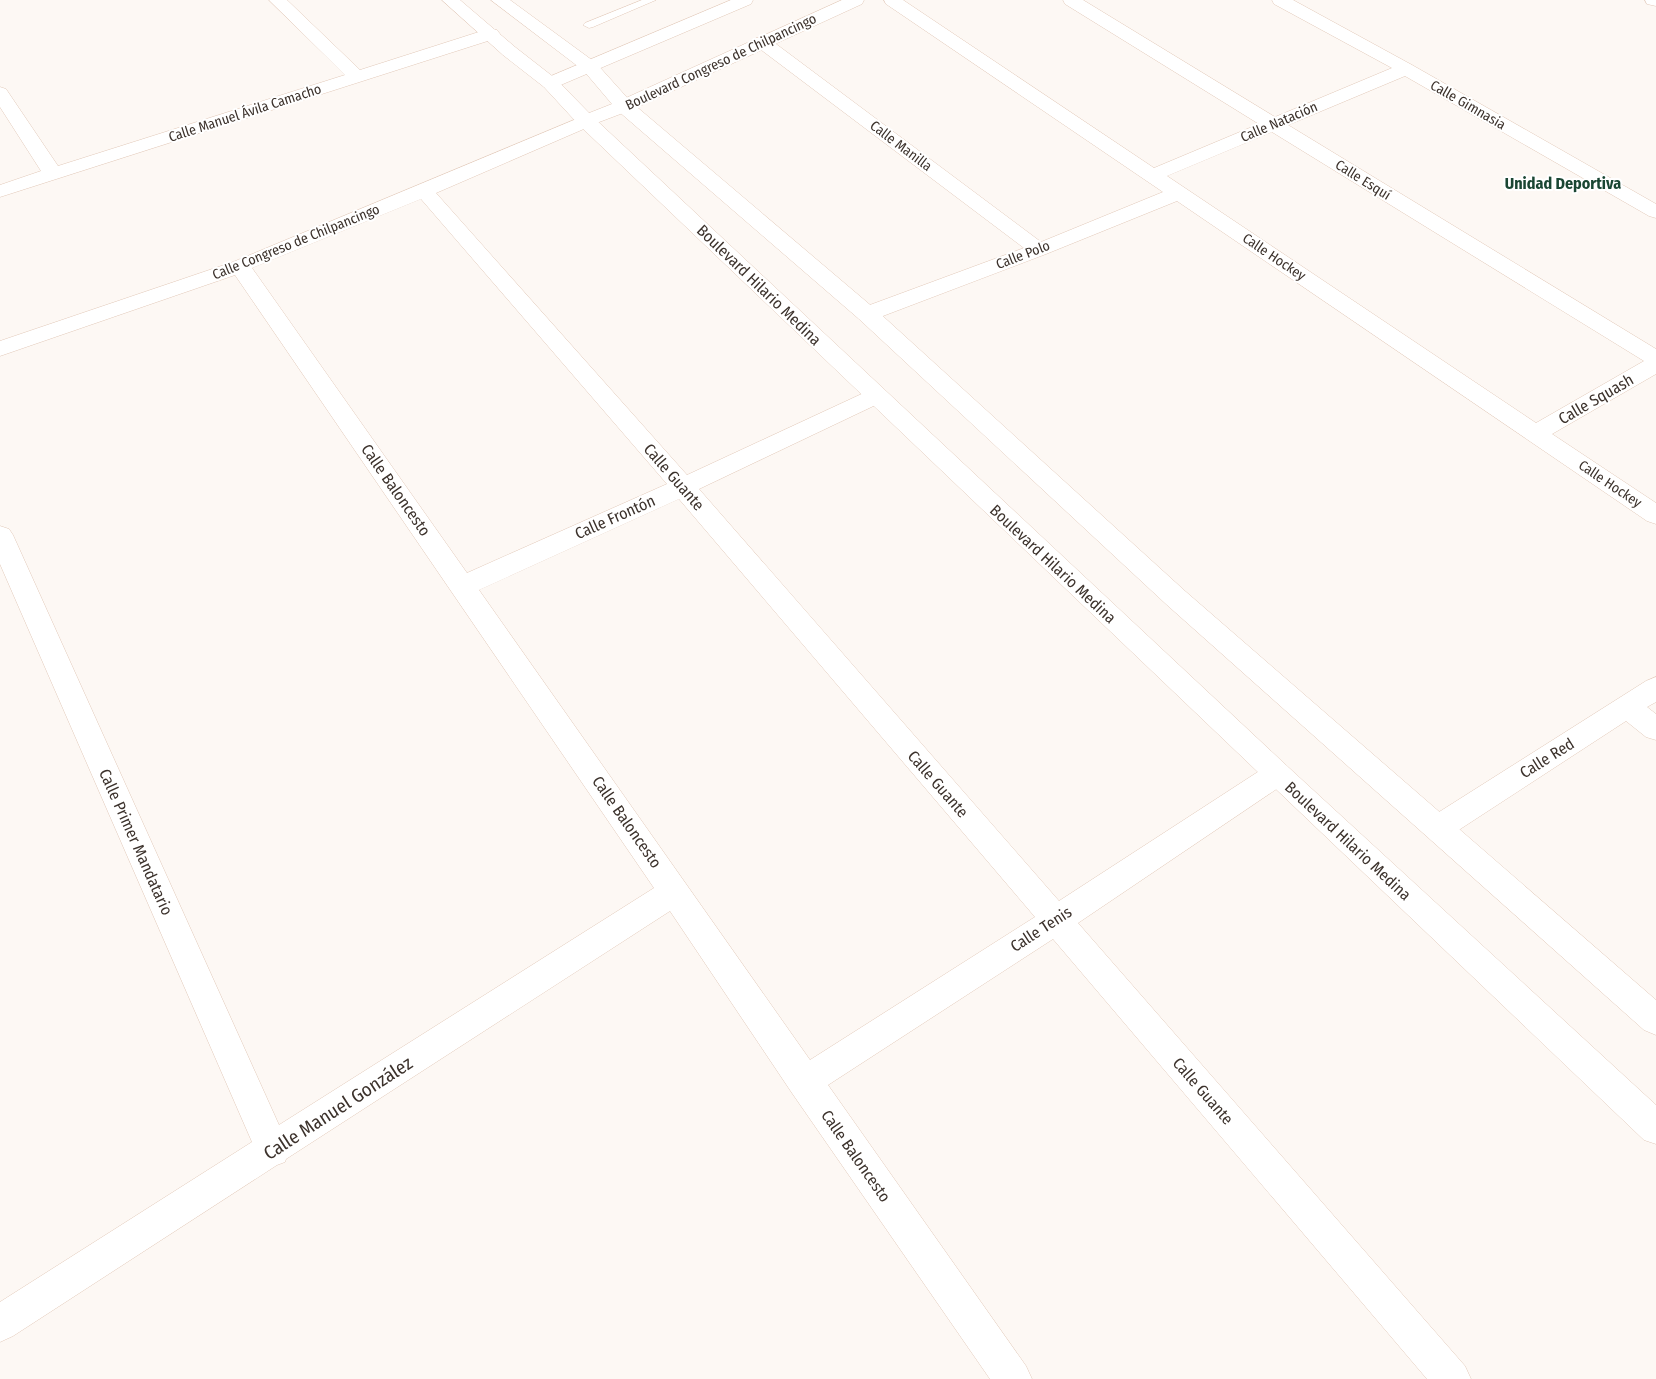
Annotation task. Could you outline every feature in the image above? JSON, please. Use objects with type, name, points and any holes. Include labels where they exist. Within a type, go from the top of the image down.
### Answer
[{"type":"street","points":[[277,0],[357,77]]},
{"type":"street","name":"Boulevard Hilario Medina","points":[[450,0],[508,52],[550,83],[586,121],[876,396],[1656,1128]]},
{"type":"street","points":[[499,0],[590,67],[624,106],[867,314],[1176,598],[1656,1020]]},
{"type":"street","points":[[550,83],[746,0]]},
{"type":"street","name":"Boulevard Congreso de Chilpancingo","points":[[586,121],[624,106],[856,0]]},
{"type":"street","name":"Calle Hockey","points":[[892,0],[1656,515]]},
{"type":"street","name":"Calle Esquí","points":[[1071,0],[1656,359]]},
{"type":"street","name":"Calle Gimnasia","points":[[1291,2],[1656,212]]},
{"type":"street","name":"Calle Manuel Ávila Camacho","points":[[0,191],[490,34]]},
{"type":"street","name":"Calle Manilla","points":[[762,42],[1039,250]]},
{"type":"street","name":"Calle Natación","points":[[1152,174],[1406,69]]},
{"type":"street","points":[[0,93],[53,174]]},
{"type":"street","name":"Calle Congreso de Chilpancingo","points":[[0,349],[240,266],[424,191],[586,121]]},
{"type":"street","name":"Calle Guante","points":[[424,191],[683,487],[1055,921],[1452,1379]]},
{"type":"street","name":"Calle Polo","points":[[867,314],[1039,250],[1179,193]]},
{"type":"street","name":"Calle Baloncesto","points":[[240,266],[675,891],[804,1082],[1013,1379]]},
{"type":"street","name":"Calle Squash","points":[[1535,434],[1656,364]]},
{"type":"street","name":"Calle Frontón","points":[[463,586],[683,487],[876,396]]},
{"type":"street","name":"Calle Primer Mandatario","points":[[0,535],[273,1150]]},
{"type":"street","name":"Calle Red","points":[[1438,828],[1656,688]]},
{"type":"street","points":[[1626,707],[1656,729]]},
{"type":"street","name":"Calle Tenis","points":[[804,1082],[1055,921],[1277,774]]},
{"type":"street","name":"Calle Manuel González","points":[[0,1323],[675,891]]},
{"type":"lane","points":[[589,25],[651,0]]},
{"type":"district","name":"Unidad Deportiva","points":[[1563,183]]}]
